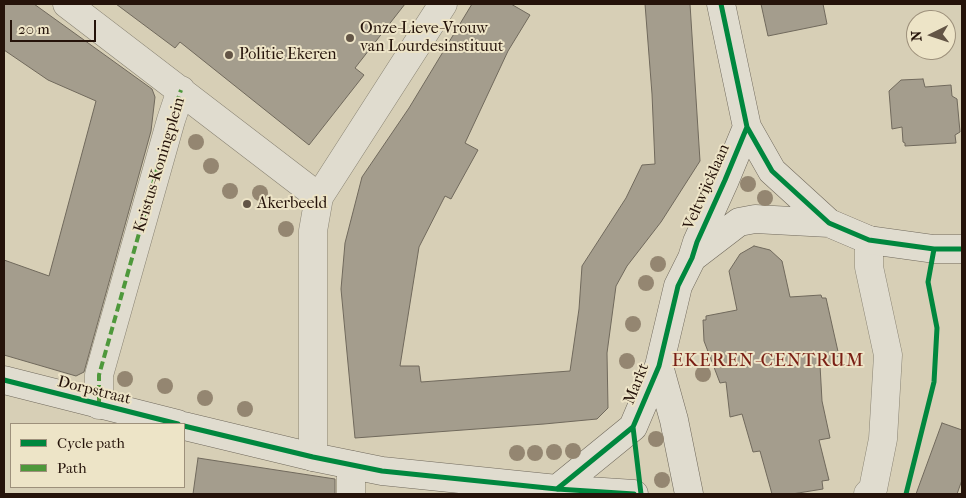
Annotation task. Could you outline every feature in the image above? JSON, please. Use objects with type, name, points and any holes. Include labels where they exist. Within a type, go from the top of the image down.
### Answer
[{"type":"street","points":[[68,4],[160,76],[181,90]]},
{"type":"street","points":[[313,457],[314,230],[319,197],[443,4]]},
{"type":"street","name":"Veltwijcklaan","points":[[721,4],[747,126],[772,171],[829,223]]},
{"type":"street","name":"Kristus-Koningplein","points":[[99,405],[99,375],[181,90],[319,197]]},
{"type":"street","name":"Veltwijcklaan","points":[[692,258],[697,242],[726,180],[747,126]]},
{"type":"street","name":"Markt","points":[[558,489],[634,427],[659,366],[678,286],[692,258],[739,222],[755,219],[829,223]]},
{"type":"street","points":[[829,223],[870,240],[934,249],[962,249]]},
{"type":"street","points":[[868,494],[873,489],[883,439],[888,355],[869,267],[870,240]]},
{"type":"street","name":"Markt","points":[[659,366],[674,420],[689,494]]},
{"type":"street","name":"Dorpstraat","points":[[4,380],[174,423]]},
{"type":"street","points":[[185,426],[313,457],[382,471],[558,489],[634,494]]},
{"type":"street","points":[[351,465],[351,494]]},
{"type":"building","points":[[4,4],[34,4],[152,89],[155,97],[151,131],[84,372],[76,376],[4,355],[4,260],[49,276],[96,101],[48,80],[4,50]]},
{"type":"building","points":[[116,4],[405,4],[355,68],[364,75],[309,145],[180,42],[175,48]]},
{"type":"building","points":[[472,4],[511,4],[530,15],[508,51],[465,143],[478,150],[451,199],[445,196],[419,247],[400,366],[419,366],[421,382],[570,371],[579,309],[582,266],[626,198],[642,165],[655,164],[645,4],[690,4],[700,161],[661,222],[627,266],[616,286],[607,353],[608,408],[597,419],[355,438],[341,289],[345,243],[362,177],[409,108]]},
{"type":"building","points":[[761,4],[823,4],[827,24],[768,36]]},
{"type":"building","points":[[923,79],[925,87],[951,85],[952,96],[957,99],[960,132],[955,135],[956,143],[905,146],[902,127],[892,129],[889,91],[901,80]]},
{"type":"building","points":[[754,246],[770,250],[782,261],[790,297],[821,295],[822,298],[826,298],[839,356],[834,357],[835,363],[820,365],[822,401],[830,438],[819,440],[829,480],[822,481],[823,489],[792,494],[772,494],[760,451],[753,452],[742,414],[730,417],[726,382],[720,383],[704,341],[703,320],[706,320],[706,316],[737,310],[729,271],[740,254]]},
{"type":"building","points":[[942,423],[962,430],[962,480],[957,494],[916,494]]},
{"type":"building","points":[[198,458],[335,479],[335,494],[193,494]]},
{"type":"marked path","points":[[99,405],[99,375],[181,90]]},
{"type":"cycle path","points":[[721,4],[747,127],[772,171],[829,223],[869,240],[934,249],[962,249]]},
{"type":"cycle path","points":[[557,489],[633,427],[659,366],[678,286],[692,258],[697,242],[747,127]]},
{"type":"cycle path","points":[[906,494],[934,382],[937,328],[928,282],[934,249]]},
{"type":"cycle path","points":[[4,380],[174,423]]},
{"type":"cycle path","points":[[185,426],[313,457],[382,471],[557,489],[634,494]]},
{"type":"cycle path","points":[[633,427],[641,494]]},
{"type":"place","name":"Onze-Lieve-Vrouw van Lourdesinstituut","points":[[350,38]]},
{"type":"place","name":"Politie Ekeren","points":[[229,55]]},
{"type":"place","name":"Akerbeeld","points":[[247,204]]},
{"type":"district","name":"EKEREN-CENTRUM","points":[[768,361]]}]
